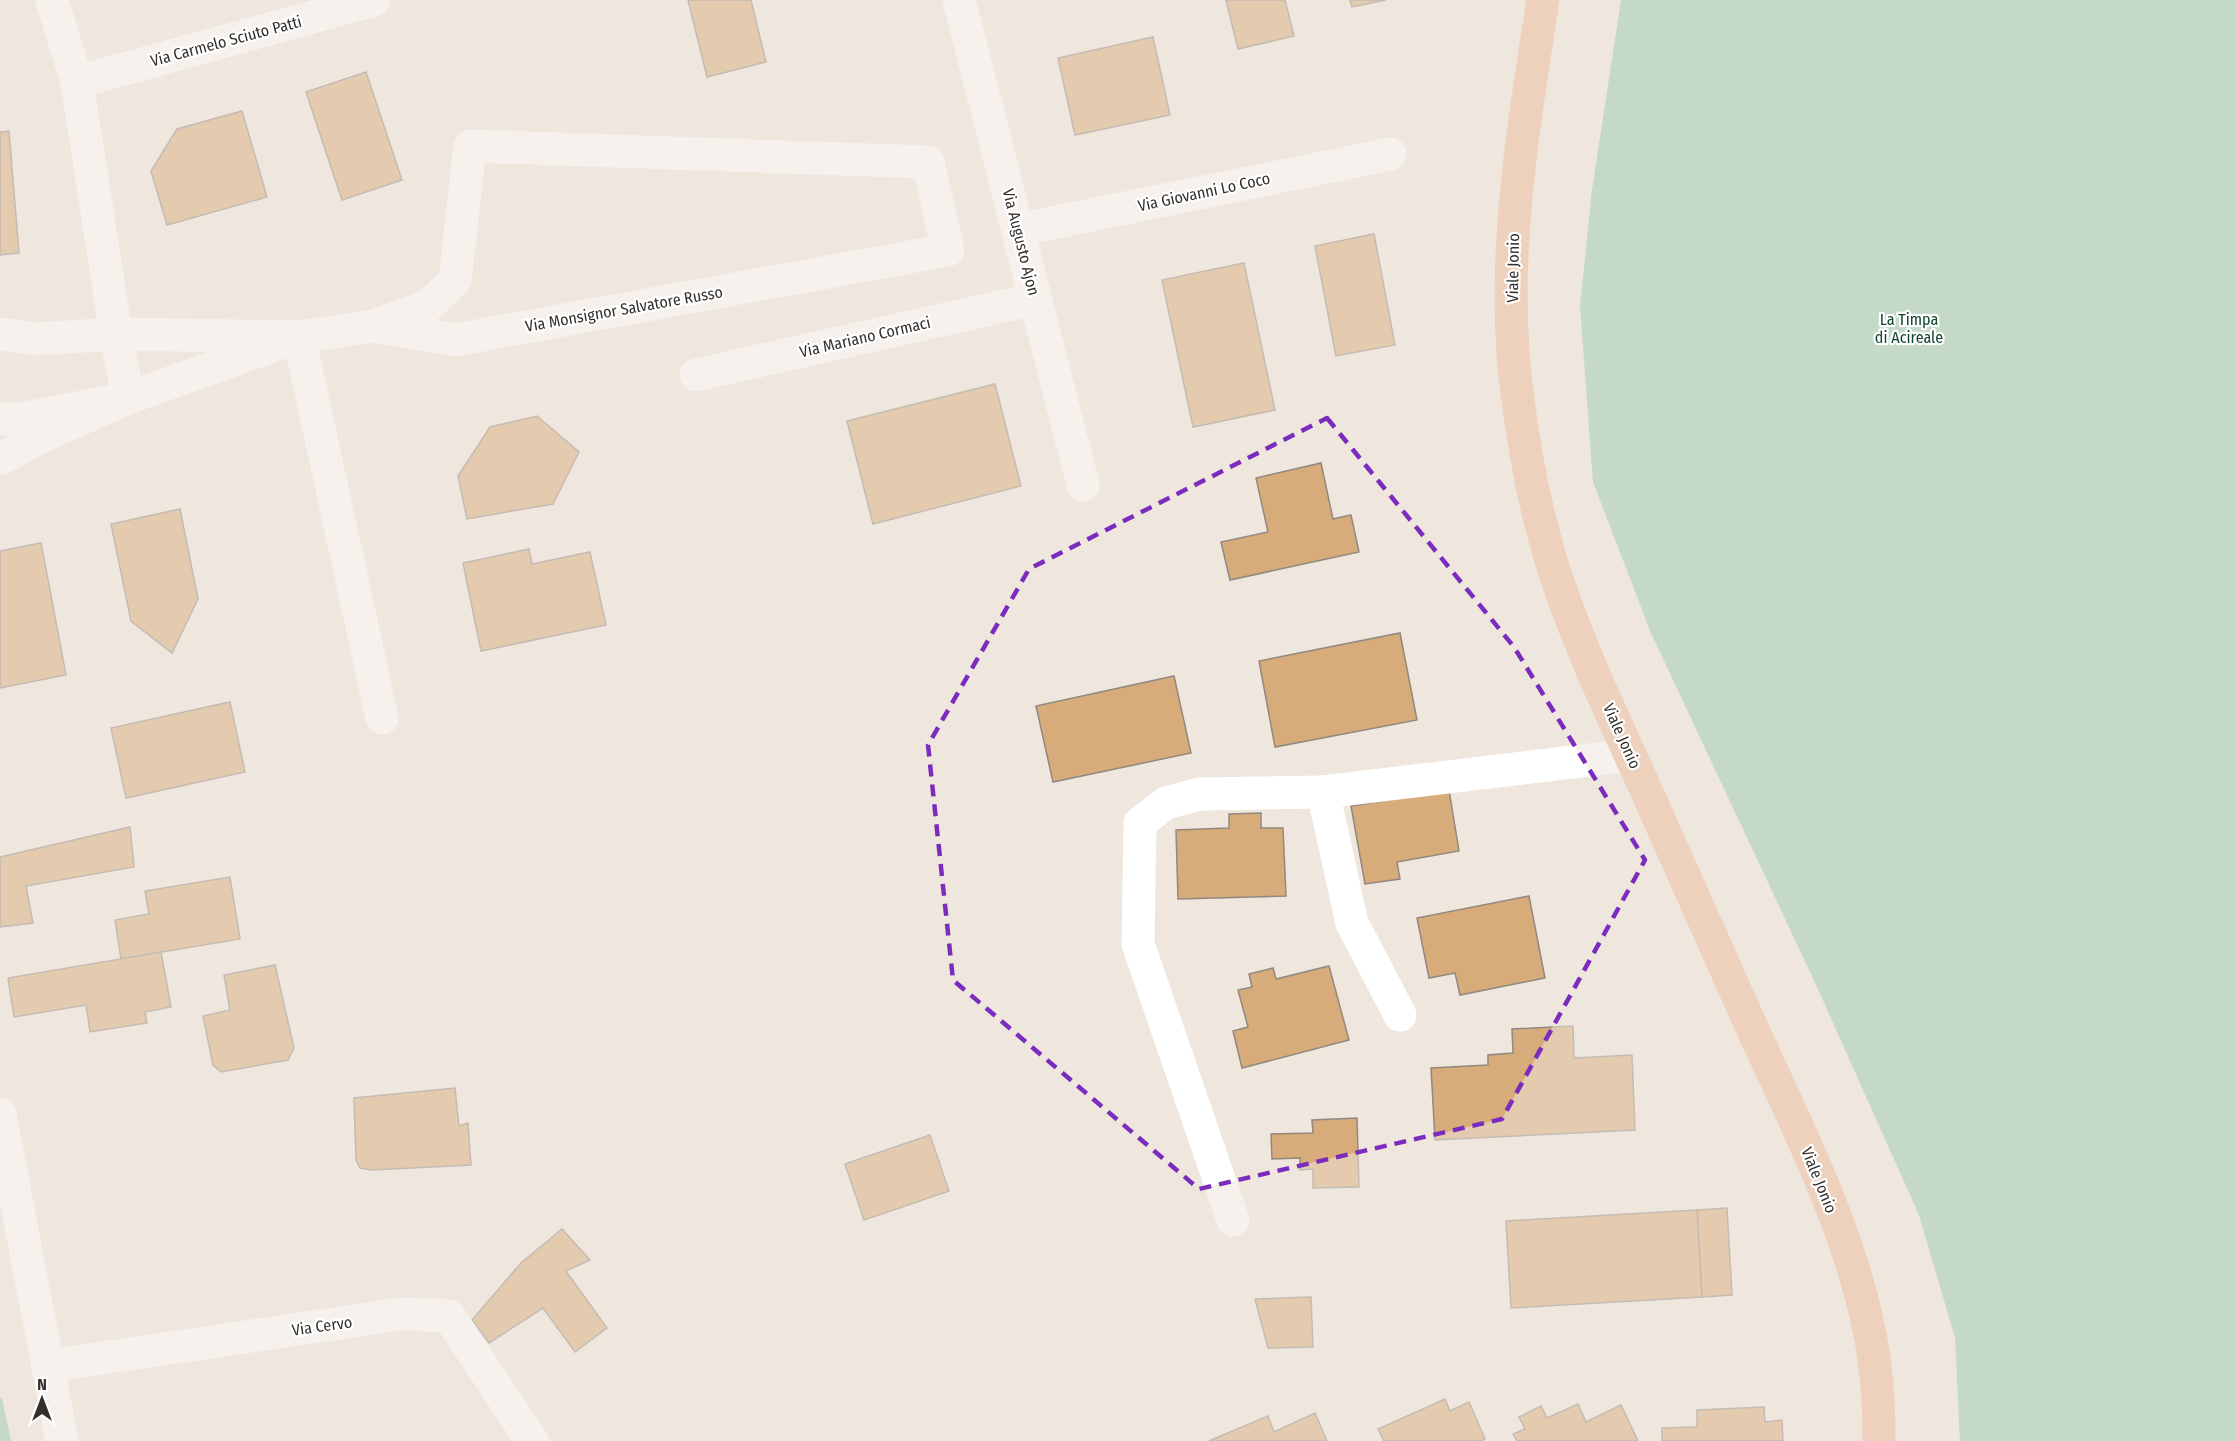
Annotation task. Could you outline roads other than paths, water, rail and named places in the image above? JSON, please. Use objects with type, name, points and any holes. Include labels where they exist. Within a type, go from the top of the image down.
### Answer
[{"type":"main road","name":"Viale Jonio","points":[[1543,0],[1527,100],[1515,202],[1510,290],[1516,391],[1533,492],[1559,585],[1605,698],[1821,1183],[1854,1270],[1870,1336],[1879,1409],[1879,1441]]},
{"type":"street","points":[[52,0],[77,82],[128,398]]},
{"type":"street","name":"Via Carmelo Sciuto Patti","points":[[77,82],[374,0]]},
{"type":"street","name":"Via Augusto Ajon","points":[[959,0],[1083,485]]},
{"type":"street","name":"Via Monsignor Salvatore Russo","points":[[299,337],[373,326],[428,306],[455,280],[470,146],[928,162],[948,250],[455,340],[373,326]]},
{"type":"street","name":"Via Giovanni Lo Coco","points":[[1018,230],[1390,154]]},
{"type":"street","name":"Via Mariano Cormaci","points":[[696,375],[1035,299]]},
{"type":"street","points":[[0,334],[37,339]]},
{"type":"street","points":[[0,344],[37,339],[116,334],[299,337]]},
{"type":"street","points":[[0,459],[43,436],[128,398],[299,337]]},
{"type":"street","points":[[299,337],[382,718]]},
{"type":"street","points":[[0,418],[16,420],[128,398]]},
{"type":"street","points":[[1233,1220],[1138,944],[1140,823],[1166,803],[1200,795],[1323,792],[1630,755]]},
{"type":"street","points":[[1323,792],[1352,923],[1400,1015]]},
{"type":"street","points":[[0,1114],[62,1441]]},
{"type":"street","name":"Via Cervo","points":[[48,1366],[401,1314],[449,1316],[532,1441]]},
{"type":"park label","name":"La Timpa di Acireale","points":[[1909,328]]}]
